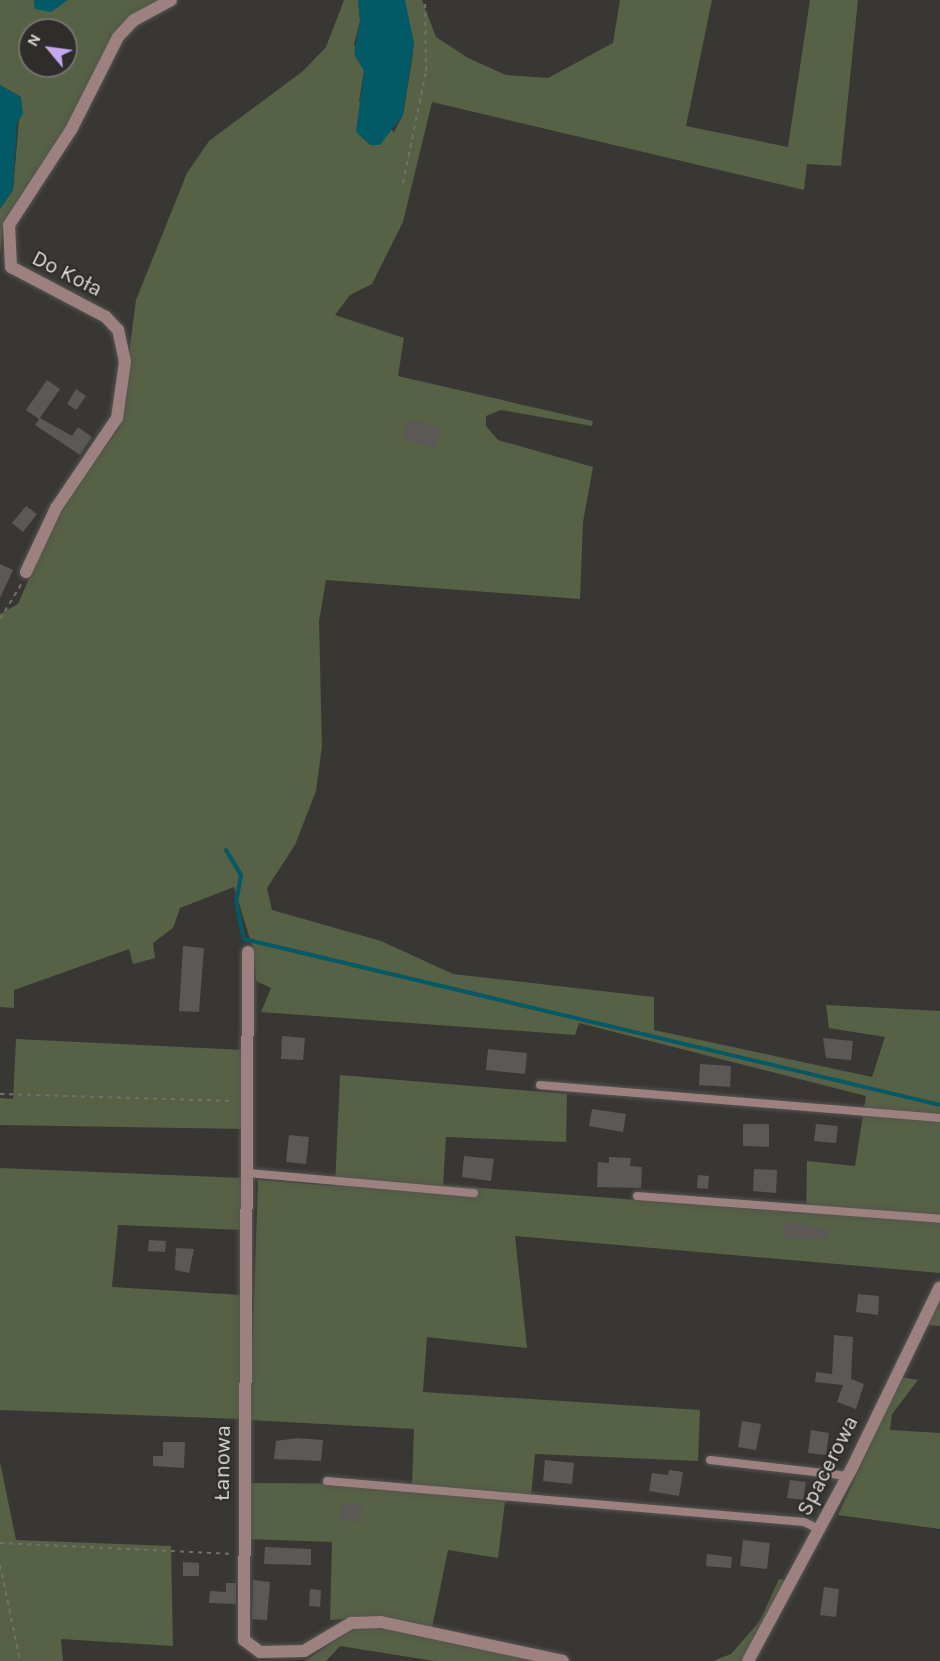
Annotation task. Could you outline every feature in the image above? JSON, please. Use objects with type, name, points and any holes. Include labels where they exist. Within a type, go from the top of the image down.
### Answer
[{"type":"street","name":"Do Koła","points":[[26,573],[61,500],[117,418],[125,354],[118,330],[106,317],[11,267],[9,225],[71,130],[118,38],[134,20],[171,0]]},
{"type":"street","name":"Łanowa","points":[[248,952],[250,1102],[242,1634],[260,1652],[303,1652],[351,1623],[381,1622],[563,1661]]},
{"type":"street","name":"Spacerowa","points":[[748,1661],[848,1476],[940,1287]]},
{"type":"lane","points":[[540,1085],[940,1118]]},
{"type":"lane","points":[[249,1173],[474,1193]]},
{"type":"lane","points":[[637,1196],[940,1219]]},
{"type":"lane","points":[[710,1460],[848,1476]]},
{"type":"lane","points":[[327,1481],[804,1522],[819,1529]]},
{"type":"path","points":[[403,183],[426,71],[425,0]]},
{"type":"path","points":[[0,619],[15,601],[26,573]]},
{"type":"path","points":[[0,1094],[250,1102]]},
{"type":"path","points":[[0,1543],[243,1554]]},
{"type":"path","points":[[0,1565],[20,1661]]},
{"type":"green space","points":[[0,0],[34,0],[35,9],[68,0],[158,0],[114,32],[67,128],[3,226],[0,253],[0,209],[13,190],[21,97],[0,85]]},
{"type":"green space","points":[[344,0],[358,0],[360,21],[354,44],[364,71],[359,101],[394,132],[403,115],[413,54],[405,0],[422,0],[436,37],[468,58],[506,75],[548,78],[613,43],[620,0],[712,0],[686,126],[788,147],[810,0],[858,0],[841,166],[807,164],[804,190],[432,102],[403,222],[372,284],[350,295],[335,315],[404,338],[398,376],[593,421],[592,426],[501,410],[486,416],[486,426],[498,440],[593,467],[583,522],[580,599],[326,580],[319,621],[322,746],[316,791],[295,845],[267,888],[272,910],[381,941],[453,974],[654,997],[654,1030],[872,1077],[885,1037],[829,1028],[826,1005],[940,1011],[940,1273],[515,1236],[527,1348],[427,1337],[423,1392],[700,1410],[698,1461],[535,1454],[531,1496],[505,1502],[498,1558],[448,1550],[432,1628],[365,1617],[330,1620],[332,1542],[249,1539],[249,1483],[412,1484],[414,1429],[250,1420],[258,1180],[335,1186],[340,1075],[567,1094],[566,1142],[446,1137],[443,1185],[806,1213],[807,1161],[855,1166],[866,1096],[579,1023],[575,1035],[261,1012],[271,988],[256,981],[253,949],[234,887],[180,908],[173,928],[153,943],[155,958],[133,964],[129,949],[14,990],[14,1008],[0,1007],[0,614],[18,604],[56,516],[119,428],[136,300],[187,173],[209,141],[303,71],[326,47]]},
{"type":"green space","points":[[16,1039],[244,1050],[244,1129],[0,1125],[0,1098],[13,1099]]},
{"type":"green space","points":[[0,1168],[243,1178],[243,1230],[118,1225],[112,1287],[241,1295],[240,1419],[0,1410]]},
{"type":"green space","points":[[940,1302],[940,1326],[927,1325]]},
{"type":"green space","points":[[902,1377],[918,1380],[892,1414],[890,1430],[940,1433],[940,1529],[838,1515]]},
{"type":"green space","points":[[0,1462],[16,1540],[171,1546],[173,1646],[61,1639],[63,1661],[0,1661]]},
{"type":"green space","points":[[779,1579],[786,1581],[744,1661],[713,1661],[731,1654],[760,1621]]},
{"type":"green space","points":[[383,1625],[533,1661],[434,1661],[340,1646],[326,1661],[305,1661],[355,1627]]},
{"type":"water","points":[[34,0],[68,0],[51,12],[35,9]]},
{"type":"water","points":[[358,0],[405,0],[414,43],[403,115],[380,145],[370,145],[356,132],[364,71],[354,54],[360,21]]},
{"type":"water","points":[[0,85],[21,97],[23,114],[17,123],[13,190],[0,209]]},
{"type":"building","points":[[47,380],[60,389],[40,418],[72,436],[78,427],[92,437],[80,455],[35,425],[39,419],[26,410]]},
{"type":"building","points":[[76,389],[86,396],[76,410],[67,404]]},
{"type":"building","points":[[408,419],[442,428],[436,448],[402,439]]},
{"type":"building","points":[[26,506],[37,514],[23,532],[12,523]]},
{"type":"building","points":[[0,564],[13,570],[0,598]]},
{"type":"building","points":[[183,946],[204,948],[199,1012],[179,1011]]},
{"type":"building","points":[[282,1036],[305,1038],[303,1060],[281,1059]]},
{"type":"building","points":[[823,1038],[853,1041],[851,1060],[826,1058]]},
{"type":"building","points":[[488,1049],[527,1053],[525,1074],[486,1070]]},
{"type":"building","points":[[700,1064],[731,1066],[730,1087],[699,1085]]},
{"type":"building","points":[[592,1109],[626,1114],[623,1132],[589,1126]]},
{"type":"building","points":[[743,1124],[769,1124],[769,1147],[743,1146]]},
{"type":"building","points":[[816,1124],[838,1126],[836,1143],[814,1141]]},
{"type":"building","points":[[289,1135],[309,1137],[306,1164],[286,1162]]},
{"type":"building","points":[[464,1156],[494,1159],[491,1181],[462,1177]]},
{"type":"building","points":[[609,1157],[631,1158],[630,1166],[642,1167],[641,1188],[597,1187],[598,1162],[609,1163]]},
{"type":"building","points":[[754,1169],[777,1170],[776,1193],[753,1191]]},
{"type":"building","points":[[698,1175],[709,1176],[708,1189],[697,1188]]},
{"type":"building","points":[[785,1221],[829,1229],[828,1239],[784,1238]]},
{"type":"building","points":[[149,1240],[166,1241],[165,1252],[148,1251]]},
{"type":"building","points":[[176,1248],[194,1249],[189,1273],[175,1270]]},
{"type":"building","points":[[858,1294],[879,1296],[878,1315],[856,1312]]},
{"type":"building","points":[[834,1335],[853,1337],[851,1379],[864,1384],[856,1409],[837,1402],[843,1385],[815,1382],[816,1372],[832,1374]]},
{"type":"building","points":[[742,1421],[761,1424],[756,1450],[738,1447]]},
{"type":"building","points":[[811,1430],[829,1433],[826,1455],[808,1453]]},
{"type":"building","points":[[297,1438],[323,1440],[321,1461],[274,1459],[276,1441]]},
{"type":"building","points":[[163,1442],[185,1442],[184,1468],[153,1466],[153,1456],[163,1456]]},
{"type":"building","points":[[545,1460],[574,1463],[572,1484],[543,1481]]},
{"type":"building","points":[[669,1470],[683,1472],[679,1496],[649,1491],[652,1473],[668,1475]]},
{"type":"building","points":[[790,1480],[806,1482],[803,1500],[787,1498]]},
{"type":"building","points":[[341,1503],[362,1505],[360,1522],[339,1519]]},
{"type":"building","points":[[743,1540],[770,1543],[767,1569],[740,1566]]},
{"type":"building","points":[[265,1547],[311,1549],[311,1565],[264,1564]]},
{"type":"building","points":[[707,1554],[732,1557],[731,1568],[706,1566]]},
{"type":"building","points":[[183,1562],[199,1563],[199,1576],[183,1576]]},
{"type":"building","points":[[253,1580],[270,1582],[267,1620],[252,1619]]},
{"type":"building","points":[[226,1583],[236,1583],[236,1604],[209,1603],[210,1591],[226,1592]]},
{"type":"building","points":[[824,1587],[839,1589],[836,1617],[820,1615]]},
{"type":"building","points":[[310,1589],[321,1590],[320,1607],[309,1606]]},
{"type":"waterway","points":[[226,850],[241,875],[236,902],[244,939],[940,1105]]}]
